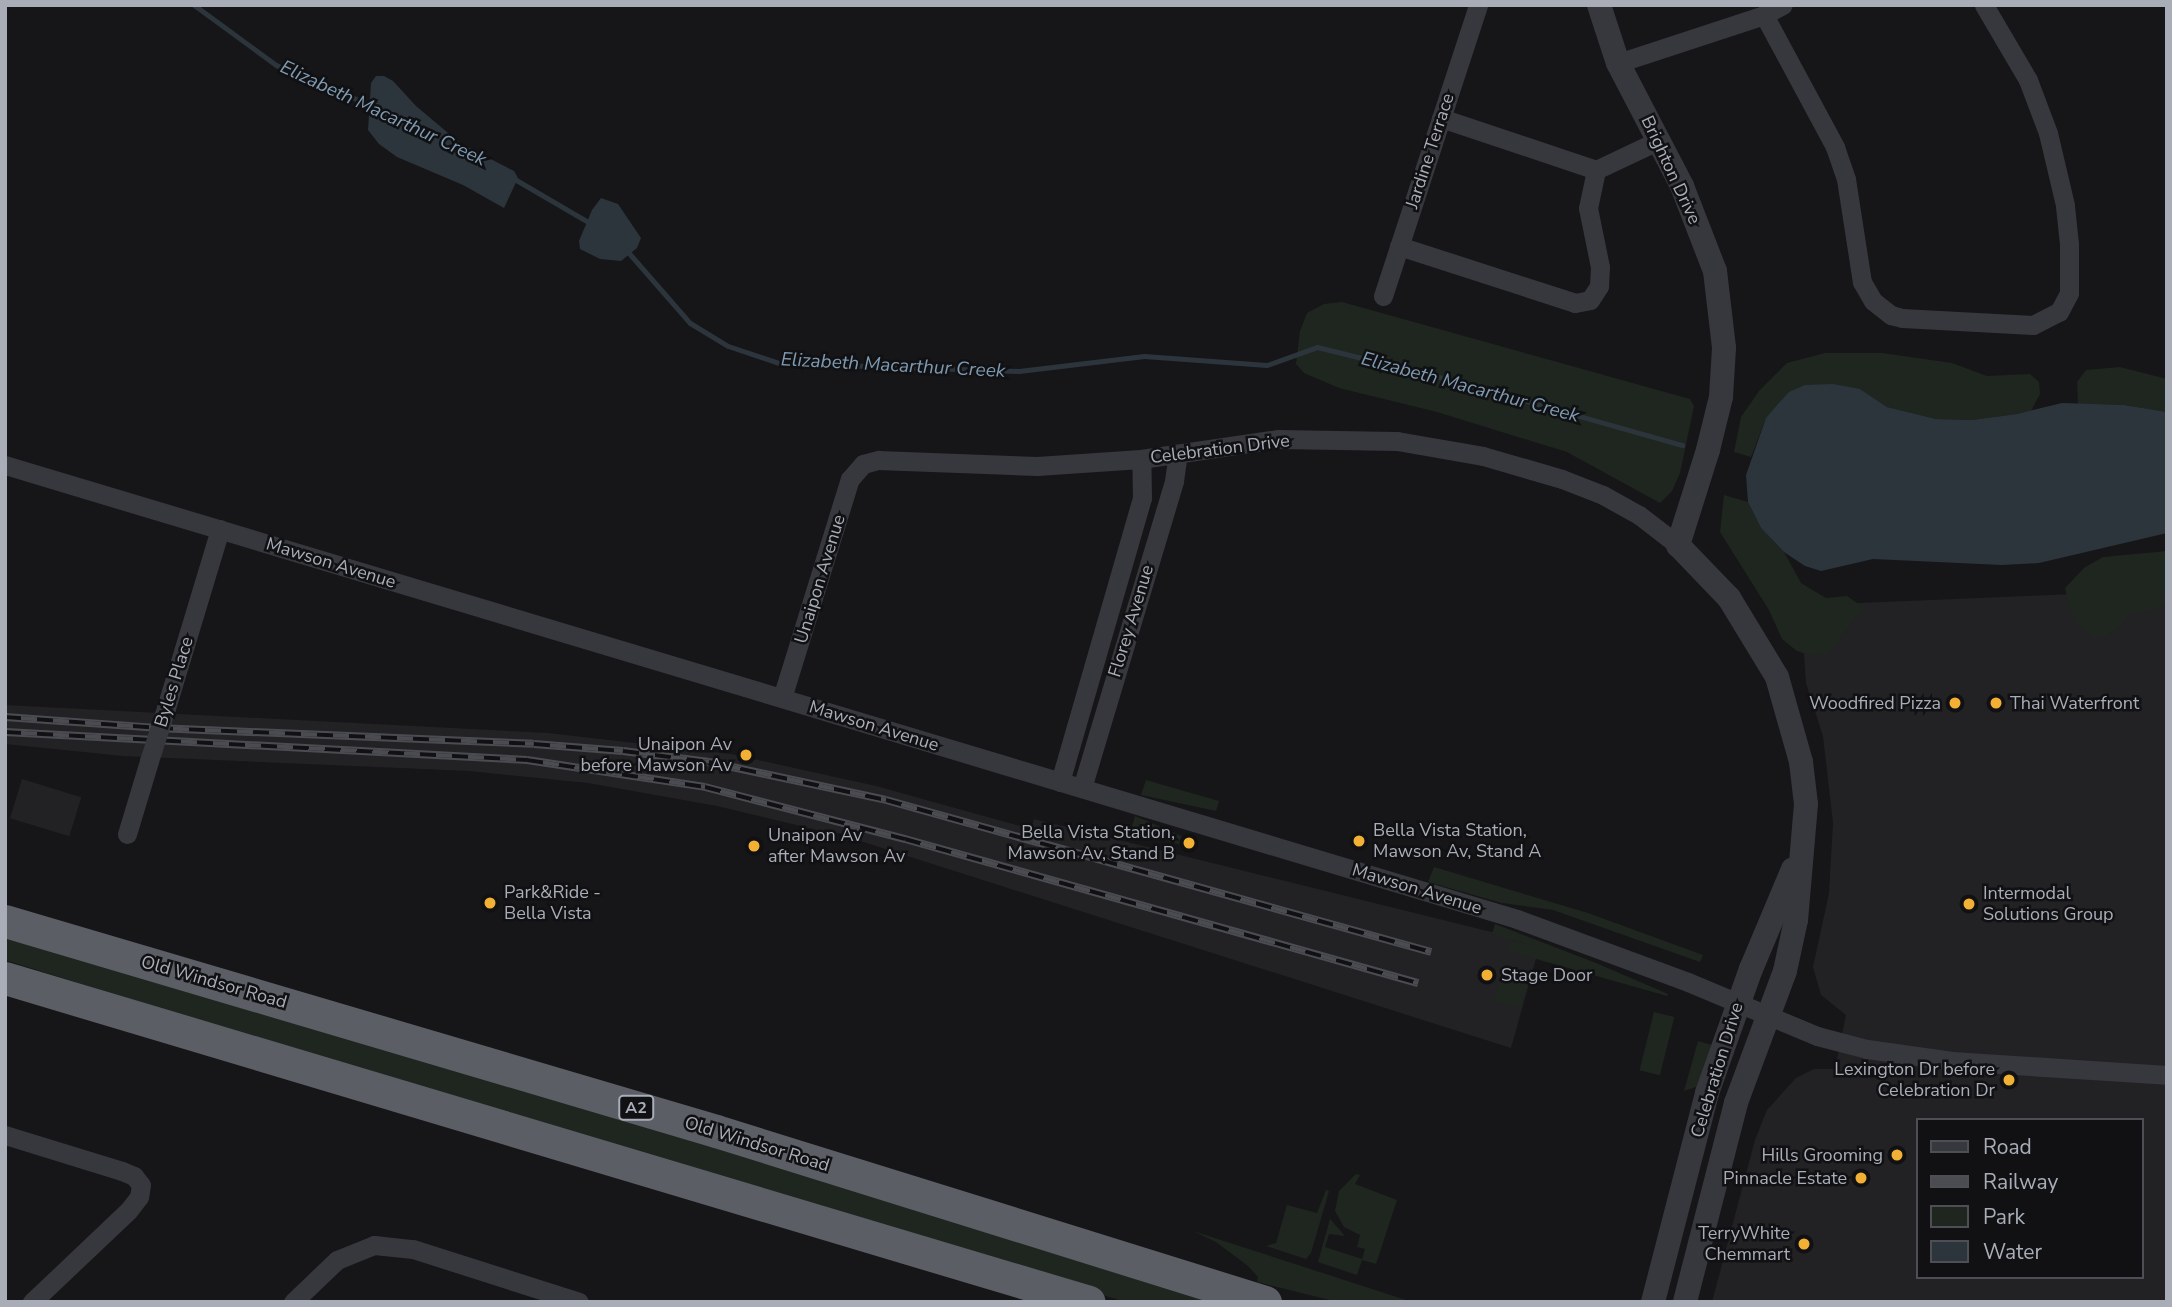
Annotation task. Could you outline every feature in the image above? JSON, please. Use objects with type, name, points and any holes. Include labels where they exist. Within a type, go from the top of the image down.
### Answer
[{"type":"highway","name":"Old Windsor Road","points":[[5,921],[716,1131],[1265,1302]]},
{"type":"highway","points":[[5,978],[1089,1302]]},
{"type":"street","name":"Jardine Terrace","points":[[1383,296],[1478,5]]},
{"type":"street","name":"Brighton Drive","points":[[1599,5],[1618,63],[1682,186],[1715,271],[1724,348],[1721,397],[1709,450],[1678,545]]},
{"type":"street","points":[[1618,63],[1764,15],[1783,5]]},
{"type":"street","points":[[1764,15],[1835,147],[1846,179],[1862,282],[1872,301],[1891,315],[1902,318],[2033,326],[2059,312],[2069,293],[2069,244],[2065,205],[2048,133],[2036,99],[2015,55],[1984,5]]},
{"type":"street","points":[[1441,118],[1596,170],[1657,141]]},
{"type":"street","points":[[1399,246],[1575,303],[1590,300],[1599,286],[1600,267],[1587,208],[1596,170]]},
{"type":"street","name":"Celebration Drive","points":[[863,464],[895,459],[987,467],[1037,466],[1142,459],[1278,439],[1397,441],[1483,456],[1562,479],[1603,495],[1639,515],[1678,545],[1729,598],[1777,677],[1801,762],[1806,804],[1796,920],[1784,971],[1769,1016],[1754,1048],[1728,1132],[1685,1302]]},
{"type":"street","name":"Florey Avenue","points":[[1082,788],[1174,481],[1178,454]]},
{"type":"street","name":"Florey Avenue","points":[[1060,782],[1142,498],[1142,459]]},
{"type":"street","name":"Unaipon Avenue","points":[[782,698],[850,479],[863,464]]},
{"type":"street","name":"Mawson Avenue","points":[[5,465],[1517,919],[1738,1002],[1817,1035],[1904,1055],[2014,1066],[2167,1075]]},
{"type":"street","name":"Byles Place","points":[[127,834],[220,529]]},
{"type":"street","name":"Celebration Drive","points":[[1653,1302],[1707,1093],[1738,1002],[1802,845]]},
{"type":"street","points":[[5,1135],[122,1171],[134,1176],[141,1185],[139,1197],[129,1210],[32,1302]]},
{"type":"street","points":[[293,1302],[337,1260],[374,1245],[413,1249],[579,1302]]},
{"type":"shaded area","points":[[2167,585],[2167,1302],[1712,1302],[1755,1140],[1767,1110],[1796,1078],[1814,1069],[1835,1069],[1846,1015],[1821,995],[1813,967],[1829,893],[1833,823],[1823,736],[1806,683],[1801,610],[1859,603],[2101,593]]},
{"type":"shaded area","points":[[5,705],[548,733],[731,754],[876,786],[1031,829],[1034,819],[1540,944],[1511,1048],[851,838],[717,806],[588,783],[469,771],[123,756],[5,744]]},
{"type":"shaded area","points":[[22,779],[81,797],[69,836],[10,818]]},
{"type":"green space","points":[[1342,302],[1690,399],[1694,406],[1680,473],[1672,491],[1660,503],[1567,452],[1437,412],[1339,388],[1304,373],[1296,364],[1300,331],[1307,313],[1324,304]]},
{"type":"green space","points":[[1825,353],[1882,353],[1952,363],[1987,376],[2030,374],[2039,382],[2040,394],[2031,411],[1972,420],[1936,419],[1887,407],[1860,389],[1766,418],[1751,457],[1734,452],[1741,417],[1759,391],[1787,363]]},
{"type":"green space","points":[[2120,367],[2167,379],[2167,412],[2124,405],[2078,404],[2077,382],[2086,370]]},
{"type":"green space","points":[[1724,495],[1748,502],[1761,528],[1784,552],[1801,583],[1826,598],[1847,596],[1863,607],[1830,652],[1813,656],[1797,651],[1782,639],[1769,610],[1720,532]]},
{"type":"green space","points":[[2167,551],[2167,606],[2128,615],[2118,628],[2105,636],[2093,636],[2081,628],[2070,609],[2065,588],[2084,568],[2103,557]]},
{"type":"green space","points":[[1146,780],[1219,801],[1216,811],[1141,795]]},
{"type":"green space","points":[[1135,816],[1184,837],[1181,845],[1131,830]]},
{"type":"green space","points":[[1434,867],[1588,913],[1703,955],[1700,962],[1553,910],[1502,903],[1428,882]]},
{"type":"green space","points":[[1495,924],[1668,994],[1667,996],[1508,951],[1510,941],[1539,947],[1492,934]]},
{"type":"green space","points":[[5,934],[1224,1302],[1126,1302],[486,1110],[5,960]]},
{"type":"green space","points":[[1502,970],[1529,977],[1521,1008],[1494,1001]]},
{"type":"green space","points":[[1654,1012],[1674,1017],[1660,1075],[1639,1070]]},
{"type":"green space","points":[[1698,1041],[1712,1045],[1699,1086],[1684,1091]]},
{"type":"green space","points":[[1356,1174],[1360,1175],[1355,1184],[1397,1200],[1376,1264],[1362,1260],[1357,1275],[1318,1262],[1330,1219],[1345,1236],[1329,1234],[1325,1247],[1362,1259],[1365,1249],[1357,1247],[1360,1235],[1344,1227],[1335,1211],[1339,1191]]},
{"type":"green space","points":[[1326,1190],[1329,1191],[1311,1253],[1306,1259],[1266,1246],[1276,1243],[1287,1205],[1317,1213]]},
{"type":"green space","points":[[1193,1231],[1412,1302],[1338,1302],[1257,1282],[1258,1277],[1248,1266],[1216,1242]]},
{"type":"water","points":[[376,76],[384,76],[393,81],[416,106],[460,143],[514,171],[518,178],[504,208],[463,185],[397,157],[379,144],[368,130],[371,83]]},
{"type":"water","points":[[601,198],[618,204],[641,238],[637,248],[621,261],[600,259],[580,249],[579,241],[592,210]]},
{"type":"water","points":[[1833,384],[1860,389],[1887,407],[1936,419],[1972,420],[2017,414],[2062,403],[2124,405],[2167,412],[2167,533],[2039,563],[2002,565],[1873,559],[1821,571],[1805,566],[1784,552],[1761,528],[1748,502],[1746,475],[1766,418],[1789,392],[1805,385]]},
{"type":"waterway","name":"Elizabeth Macarthur Creek","points":[[194,5],[276,65],[375,107]]},
{"type":"waterway","name":"Elizabeth Macarthur Creek","points":[[511,177],[593,225]]},
{"type":"waterway","name":"Elizabeth Macarthur Creek","points":[[628,252],[690,323],[728,346],[779,363],[1019,371],[1144,356],[1267,365],[1317,347],[1459,382],[1682,445]]},
{"type":"railway","points":[[5,717],[157,728],[534,744],[623,751],[709,762],[886,800],[1431,952]]},
{"type":"railway","points":[[5,732],[527,760],[705,787],[905,839],[1418,983]]},
{"type":"place","name":"Woodfired Pizza","points":[[1955,703]]},
{"type":"place","name":"Thai Waterfront","points":[[1996,703]]},
{"type":"place","name":"Unaipon Av before Mawson Av","points":[[746,755]]},
{"type":"place","name":"Bella Vista Station, Mawson Av, Stand A","points":[[1359,841]]},
{"type":"place","name":"Bella Vista Station, Mawson Av, Stand B","points":[[1189,843]]},
{"type":"place","name":"Unaipon Av after Mawson Av","points":[[754,846]]},
{"type":"place","name":"Park&Ride - Bella Vista","points":[[490,903]]},
{"type":"place","name":"Intermodal Solutions Group","points":[[1969,904]]},
{"type":"place","name":"Stage Door","points":[[1487,975]]},
{"type":"place","name":"Lexington Dr before Celebration Dr","points":[[2009,1080]]},
{"type":"place","name":"Hills Grooming","points":[[1897,1155]]},
{"type":"place","name":"Pinnacle Estate","points":[[1861,1178]]},
{"type":"place","name":"TerryWhite Chemmart","points":[[1804,1244]]}]
